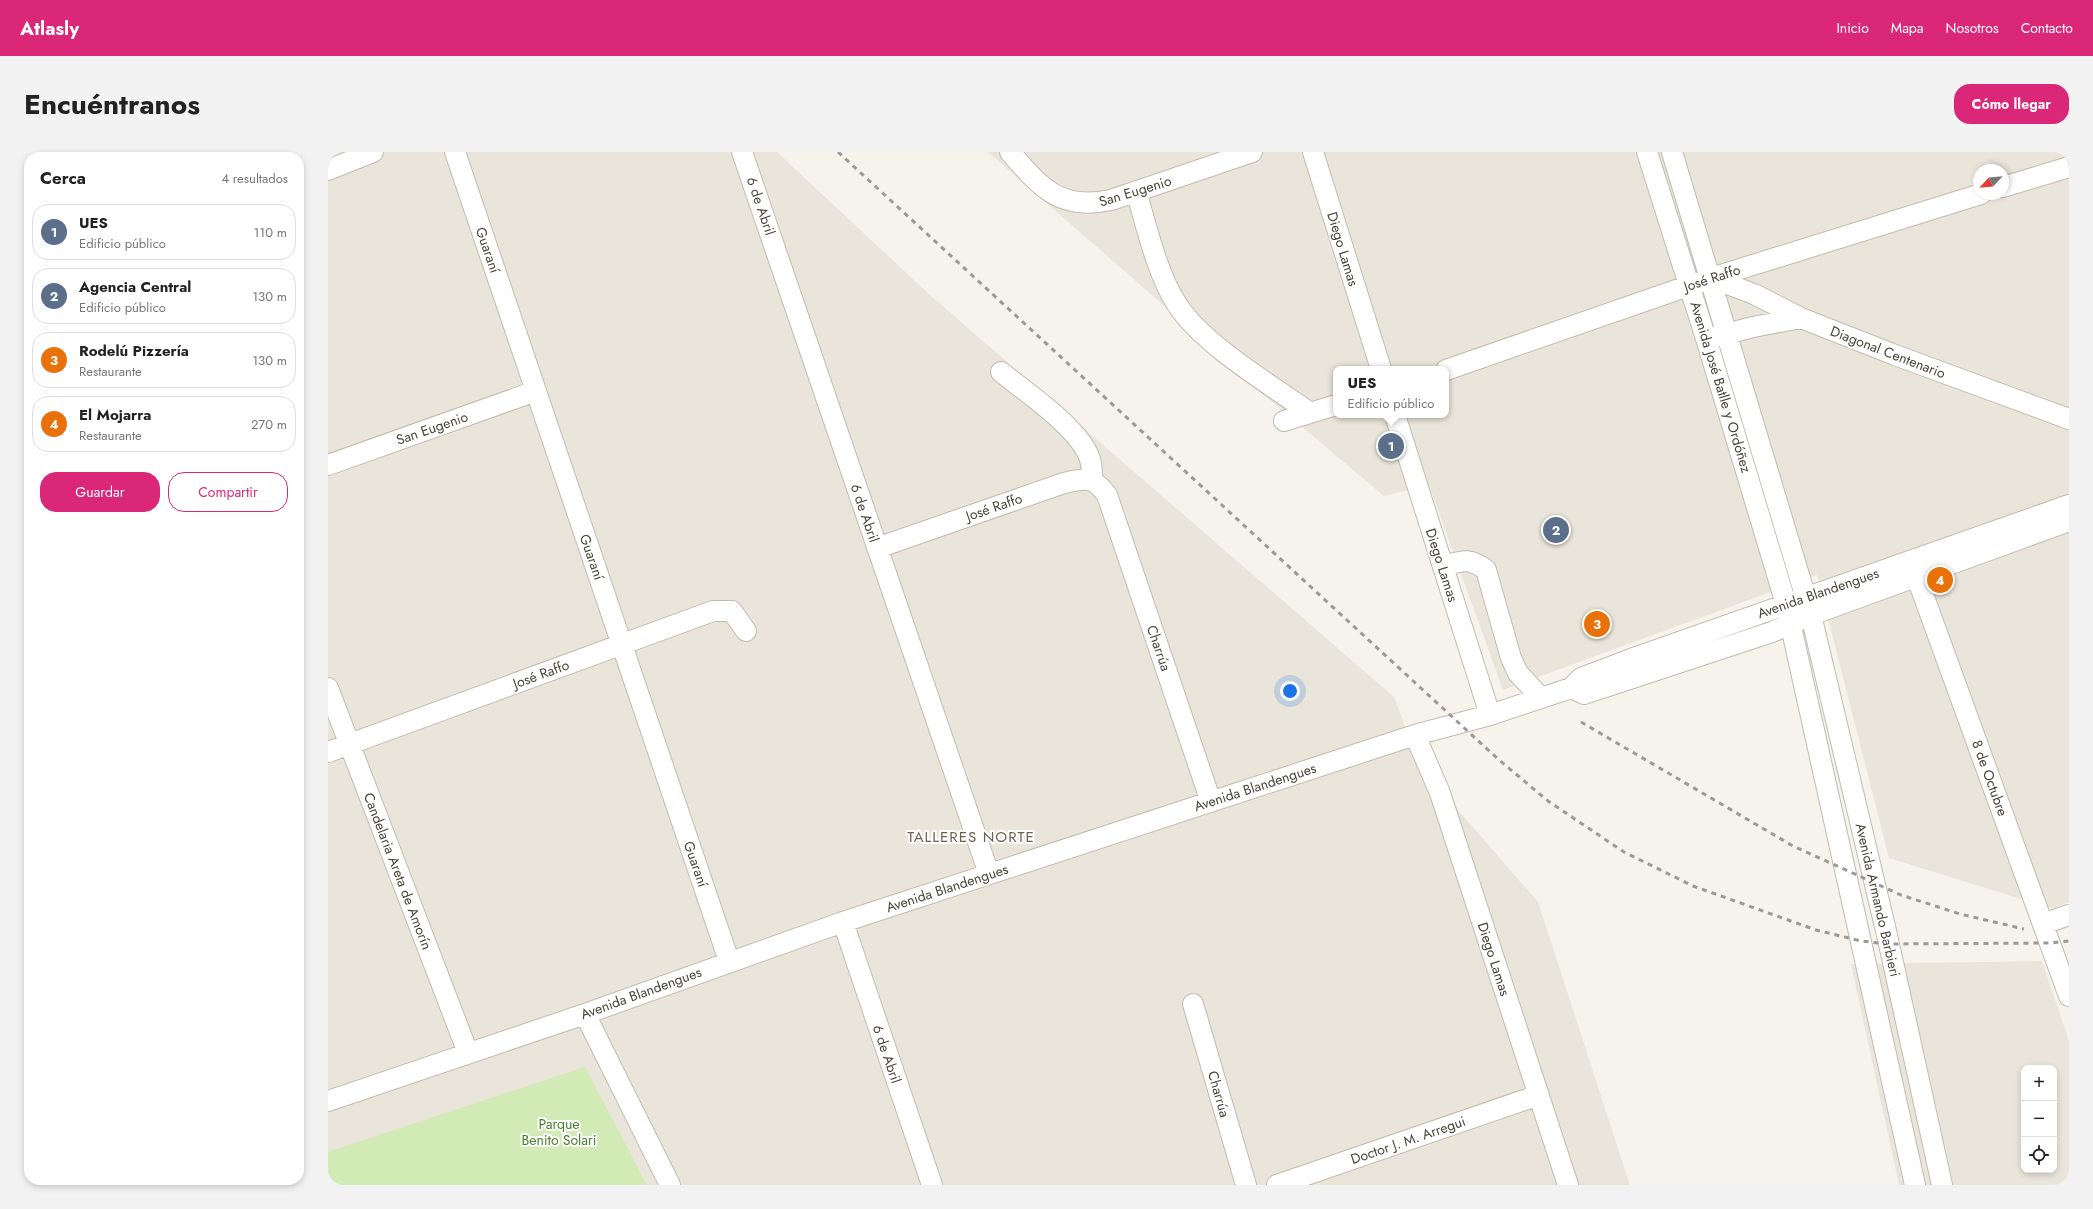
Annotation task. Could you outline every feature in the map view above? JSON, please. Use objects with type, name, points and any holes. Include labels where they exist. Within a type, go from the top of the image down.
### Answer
[{"type":"street","points":[[328,170],[372,152]]},
{"type":"street","name":"Guaraní","points":[[455,152],[729,961]]},
{"type":"street","name":"6 de Abril","points":[[742,152],[989,874]]},
{"type":"street","name":"San Eugenio","points":[[1010,152],[1024,169],[1047,190],[1069,202],[1092,204],[1136,192],[1252,152]]},
{"type":"street","name":"Diego Lamas","points":[[1313,152],[1380,366]]},
{"type":"street","name":"Avenida José Batlle y Ordóñez","points":[[1647,152],[1708,345],[1791,624]]},
{"type":"street","name":"Avenida José Batlle y Ordóñez","points":[[1672,152],[1808,607]]},
{"type":"street","points":[[2009,185],[2067,164]]},
{"type":"street","points":[[1136,192],[1163,276],[1178,306],[1217,346],[1310,413]]},
{"type":"street","name":"José Raffo","points":[[1449,369],[1710,278],[1973,196]]},
{"type":"street","name":"Diagonal Centenario","points":[[1710,278],[1754,294],[1801,318],[1895,355],[2069,419]]},
{"type":"street","points":[[1708,345],[1712,338],[1801,318]]},
{"type":"street","points":[[1001,372],[1045,407],[1080,442],[1091,462],[1092,479]]},
{"type":"street","name":"San Eugenio","points":[[328,465],[536,391]]},
{"type":"street","points":[[1284,421],[1333,406]]},
{"type":"street","name":"Diego Lamas","points":[[1396,418],[1490,715]]},
{"type":"street","name":"José Raffo","points":[[877,548],[1064,483],[1081,479],[1092,479]]},
{"type":"street","name":"Charrúa","points":[[1092,479],[1099,484],[1107,495],[1211,802]]},
{"type":"street","name":"Avenida Blandengues","points":[[1572,688],[1584,694],[1791,624],[1808,607],[1913,569],[2069,505]]},
{"type":"street","name":"Avenida Blandengues","points":[[1913,569],[2069,521]]},
{"type":"street","points":[[1443,566],[1465,560],[1476,562],[1486,570],[1511,658],[1518,673],[1541,698]]},
{"type":"street","name":"8 de Octubre","points":[[1913,569],[2069,996]]},
{"type":"street","name":"Avenida Blandengues","points":[[328,1101],[586,1014],[729,961],[842,922],[1415,735],[1490,715],[1572,688],[1580,678],[1786,604],[1808,607]]},
{"type":"street","name":"Avenida Armando Barbieri","points":[[1808,607],[1887,935],[1942,1185]]},
{"type":"street","name":"José Raffo","points":[[328,752],[713,611],[732,611],[746,631]]},
{"type":"street","name":"Avenida Armando Barbieri","points":[[1791,624],[1915,1185]]},
{"type":"street","name":"Candelaria Areta de Amorín","points":[[328,688],[468,1053]]},
{"type":"street","name":"Diego Lamas","points":[[1415,735],[1440,793],[1568,1185]]},
{"type":"street","points":[[2043,924],[2069,915]]},
{"type":"street","name":"6 de Abril","points":[[842,922],[932,1185]]},
{"type":"street","name":"Charrúa","points":[[1193,1004],[1246,1185]]},
{"type":"street","points":[[586,1014],[670,1185]]},
{"type":"street","name":"Doctor J. M. Arregui","points":[[1277,1185],[1539,1095]]},
{"type":"shaded area","points":[[328,152],[777,152],[931,296],[1394,697],[1420,766],[1538,902],[1630,1185],[328,1185]]},
{"type":"shaded area","points":[[988,152],[2069,152],[2069,902],[2053,909],[1889,858],[1817,575],[1503,690],[1429,485],[1384,496],[1232,368],[1162,304]]},
{"type":"shaded area","points":[[2042,961],[2069,1041],[2069,1185],[1899,1185],[1851,964]]},
{"type":"green space","name":"Parque Benito Solari","points":[[585,1067],[647,1185],[328,1185],[328,1152]]},
{"type":"railway","points":[[838,152],[1498,759],[1548,801],[1624,852],[1693,886],[1816,930],[1861,941],[1888,944],[2050,943],[2069,941]]},
{"type":"railway","points":[[1581,722],[1793,846],[1901,895],[1960,914],[2024,929]]},
{"type":"place","name":"UES","points":[[1391,446]]},
{"type":"place","name":"Agencia Central","points":[[1556,530]]},
{"type":"place","name":"El Mojarra","points":[[1940,580]]},
{"type":"place","name":"Rodelú Pizzería","points":[[1597,624]]},
{"type":"district","name":"TALLERES NORTE","points":[[971,837]]}]
